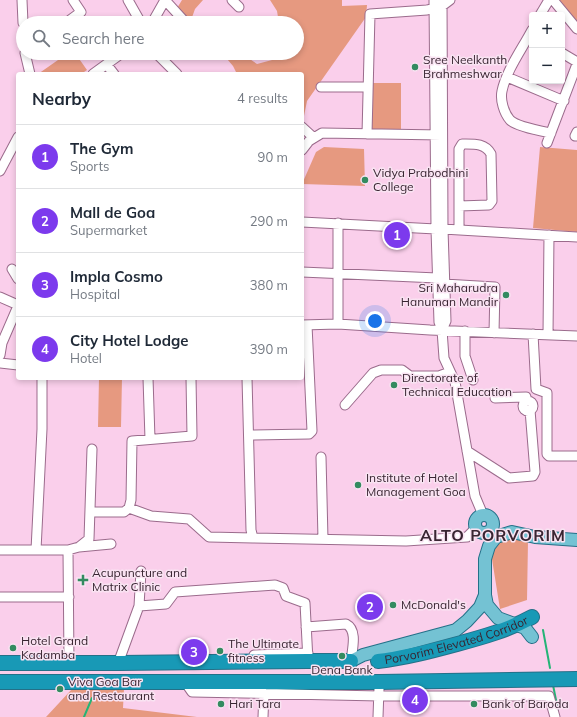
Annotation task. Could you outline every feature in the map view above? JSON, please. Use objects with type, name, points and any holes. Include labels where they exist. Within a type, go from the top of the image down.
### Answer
[{"type":"highway","name":"Porvorim Elevated Corridor","points":[[378,661],[415,656],[482,637],[517,625],[532,617]]},
{"type":"highway","points":[[0,662],[69,663],[308,657],[351,661]]},
{"type":"highway","points":[[0,682],[185,682],[379,689],[577,679]]},
{"type":"main road","points":[[532,637],[525,628],[498,618],[487,605],[485,595],[485,559],[480,531],[476,520],[483,515],[486,515],[491,518],[494,524],[512,532],[535,537],[577,540]]},
{"type":"main road","points":[[480,531],[490,532],[494,524]]},
{"type":"main road","points":[[485,559],[489,546],[496,537],[512,532]]},
{"type":"main road","points":[[351,661],[363,655],[456,630],[480,607],[485,595]]},
{"type":"street","points":[[22,0],[23,16]]},
{"type":"street","points":[[73,0],[81,12],[76,16]]},
{"type":"street","points":[[128,0],[137,16]]},
{"type":"street","points":[[156,16],[165,0],[180,16]]},
{"type":"street","points":[[232,0],[239,7]]},
{"type":"street","points":[[367,134],[370,14],[427,10],[450,0]]},
{"type":"street","points":[[542,12],[549,0]]},
{"type":"street","points":[[554,0],[577,29]]},
{"type":"street","points":[[438,4],[439,322],[442,330],[444,358],[456,382],[474,496],[483,515]]},
{"type":"street","points":[[529,37],[507,77],[502,92],[502,105],[511,120],[527,128],[551,133]]},
{"type":"street","points":[[548,143],[577,63],[565,55]]},
{"type":"street","points":[[27,60],[30,72]]},
{"type":"street","points":[[96,72],[113,60]]},
{"type":"street","points":[[164,60],[175,72]]},
{"type":"street","points":[[107,65],[112,72]]},
{"type":"street","points":[[507,77],[564,101]]},
{"type":"street","points":[[321,87],[368,87]]},
{"type":"street","points":[[304,129],[314,138]]},
{"type":"street","points":[[577,132],[575,136],[577,136]]},
{"type":"street","points":[[304,147],[309,141],[322,133],[439,135]]},
{"type":"street","points":[[439,135],[442,159],[439,229]]},
{"type":"street","points":[[0,171],[16,143]]},
{"type":"street","points":[[459,206],[489,205],[492,201],[491,154],[489,150],[483,146],[476,144],[462,144],[459,149],[459,206],[459,230]]},
{"type":"street","points":[[442,159],[459,159]]},
{"type":"street","points":[[304,222],[577,237]]},
{"type":"street","points":[[338,223],[338,324]]},
{"type":"street","points":[[548,335],[549,235]]},
{"type":"street","points":[[12,269],[16,276]]},
{"type":"street","points":[[304,272],[338,272],[495,287],[494,333]]},
{"type":"street","points":[[0,297],[16,305]]},
{"type":"street","points":[[0,355],[2,343],[16,311]]},
{"type":"street","points":[[249,435],[309,434],[312,431],[304,325],[338,324],[465,332],[577,336]]},
{"type":"street","points":[[465,332],[464,356],[473,380]]},
{"type":"street","points":[[533,334],[536,389],[548,395],[547,454],[549,456],[577,456]]},
{"type":"street","points":[[0,363],[16,364]]},
{"type":"street","points":[[345,405],[373,373],[381,370],[402,370],[410,376],[439,376],[450,372]]},
{"type":"street","points":[[36,550],[42,429],[42,380]]},
{"type":"street","points":[[148,380],[150,439]]},
{"type":"street","points":[[90,512],[124,512],[129,508],[131,500],[132,441],[192,436],[191,380]]},
{"type":"street","points":[[247,380],[251,530],[253,538]]},
{"type":"street","points":[[467,451],[509,478],[533,476],[535,472],[530,410],[532,404],[527,401],[526,397],[495,398]]},
{"type":"street","points":[[78,547],[89,539],[92,449]]},
{"type":"street","points":[[321,458],[323,539]]},
{"type":"street","points":[[129,508],[151,516],[189,519],[209,537],[406,541],[467,537],[480,531]]},
{"type":"street","points":[[0,550],[68,550],[78,547],[111,544]]},
{"type":"street","points":[[68,550],[69,663]]},
{"type":"street","points":[[120,661],[139,606],[141,571]]},
{"type":"street","points":[[139,606],[166,604],[175,592],[275,585],[283,588],[286,596],[305,603],[308,657]]},
{"type":"street","points":[[0,597],[68,596]]},
{"type":"street","points":[[306,627],[338,624],[346,624],[350,626],[353,633],[351,661]]},
{"type":"street","points":[[185,682],[192,692],[264,693],[379,689],[549,696],[555,717]]},
{"type":"street","points":[[378,717],[379,689]]},
{"type":"street","points":[[263,717],[264,693]]},
{"type":"shaded area","points":[[182,0],[203,0],[195,9],[192,16],[172,16]]},
{"type":"shaded area","points":[[270,0],[342,0],[342,6],[367,5],[366,17],[307,101],[304,116],[304,72],[236,72],[228,60],[251,60],[257,64],[272,60],[304,60],[304,16],[278,16],[277,11]]},
{"type":"shaded area","points":[[559,0],[577,0],[577,24]]},
{"type":"shaded area","points":[[58,60],[80,60],[87,70],[84,72],[41,72]]},
{"type":"shaded area","points":[[372,83],[401,83],[401,130],[372,130]]},
{"type":"shaded area","points":[[324,147],[364,149],[365,186],[304,184],[304,179],[316,152]]},
{"type":"shaded area","points":[[540,147],[577,150],[577,232],[533,228]]},
{"type":"shaded area","points":[[99,380],[122,380],[121,427],[98,427]]},
{"type":"shaded area","points":[[502,538],[528,541],[527,600],[500,609],[491,553]]},
{"type":"shaded area","points":[[72,689],[124,689],[123,708],[197,717],[46,717]]},
{"type":"waterway","points":[[543,630],[550,668]]},
{"type":"waterway","points":[[553,685],[558,710]]},
{"type":"waterway","points":[[84,717],[92,698]]},
{"type":"place","name":"Sree Neelkanth Brahmeshwar","points":[[415,67]]},
{"type":"place","name":"Vidya Prabodhini College","points":[[365,180]]},
{"type":"place","name":"The Gym","points":[[397,235]]},
{"type":"place","name":"Sri Maharudra Hanuman Mandir","points":[[506,295]]},
{"type":"place","name":"Directorate of Technical Education","points":[[394,385]]},
{"type":"place","name":"Institute of Hotel Management Goa","points":[[358,485]]},
{"type":"place","name":"Acupuncture and Matrix Clinic","points":[[83,580]]},
{"type":"place","name":"McDonald's","points":[[393,605]]},
{"type":"place","name":"Mall de Goa","points":[[370,607]]},
{"type":"place","name":"Hotel Grand Kadamba","points":[[13,648]]},
{"type":"place","name":"The Ultimate fitness","points":[[220,651]]},
{"type":"place","name":"Impla Cosmo","points":[[194,652]]},
{"type":"place","name":"Dena Bank","points":[[342,656]]},
{"type":"place","name":"Viva Goa Bar and Restaurant","points":[[60,689]]},
{"type":"place","name":"City Hotel Lodge","points":[[415,700]]},
{"type":"place","name":"Hari Tara","points":[[221,704]]},
{"type":"place","name":"Bank of Baroda","points":[[474,704]]},
{"type":"district","name":"ALTO PORVORIM","points":[[493,535]]}]
